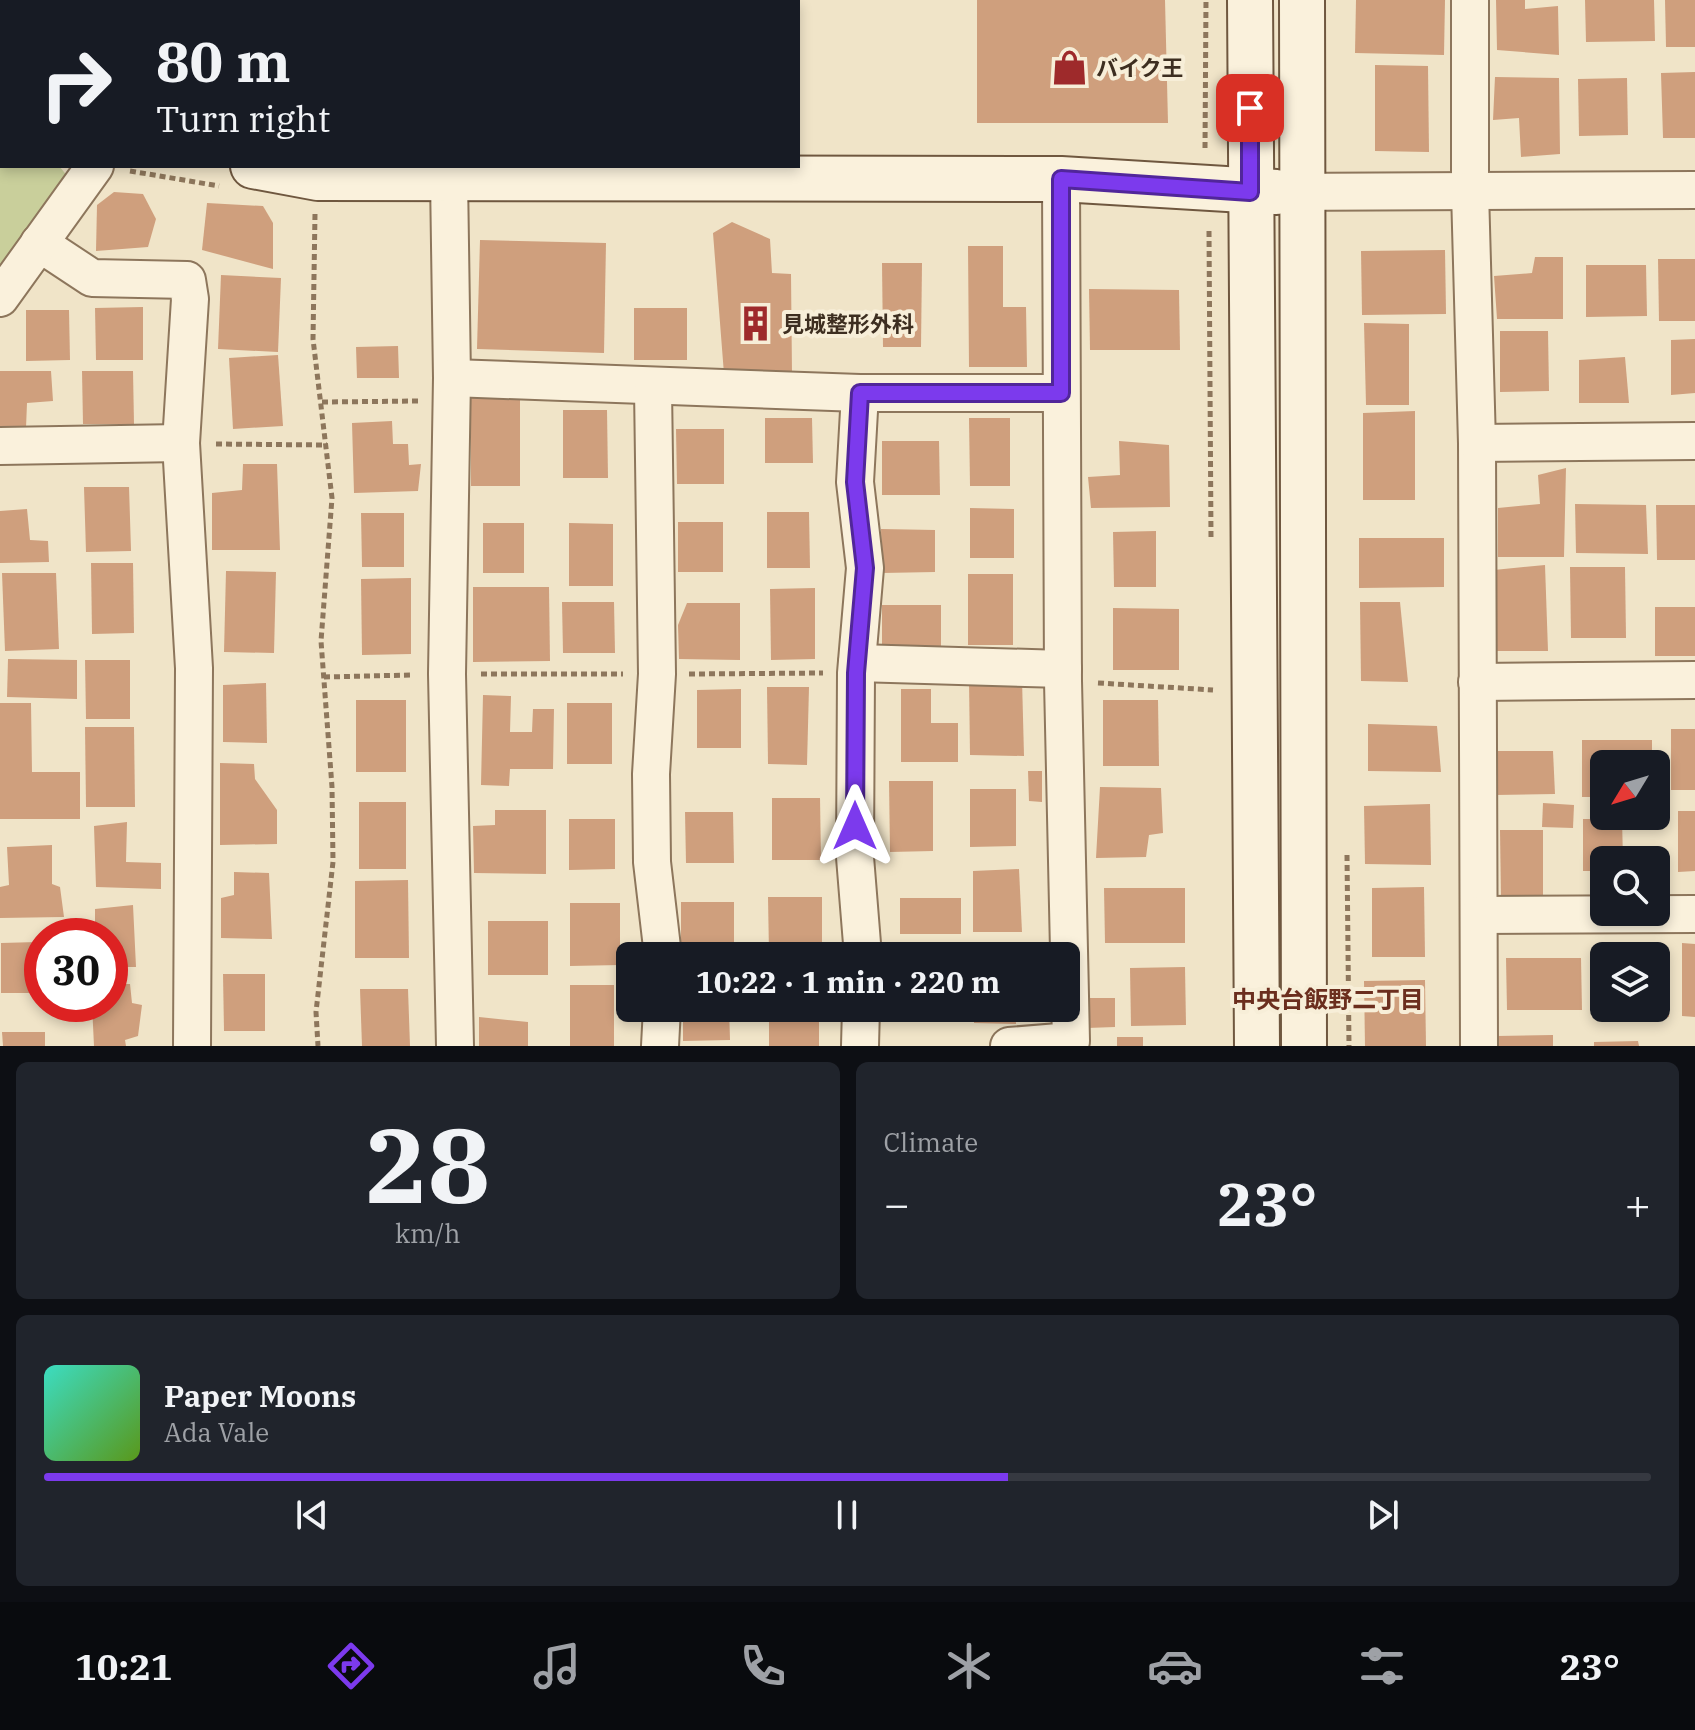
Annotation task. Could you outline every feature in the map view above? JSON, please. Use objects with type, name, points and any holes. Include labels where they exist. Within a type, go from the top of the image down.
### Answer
[{"type":"street","points":[[1250,0],[1276,192],[1304,1046]]},
{"type":"street","points":[[1257,1046],[1276,192],[1302,0]]},
{"type":"street","points":[[1470,0],[1470,191],[1477,443],[1479,1046]]},
{"type":"street","points":[[0,298],[94,168]]},
{"type":"street","points":[[264,168],[318,178],[373,171],[449,178],[730,172],[1061,179],[1276,192],[1695,190]]},
{"type":"street","points":[[449,178],[452,390],[447,674],[455,1046]]},
{"type":"street","points":[[1009,1046],[1071,1041],[1063,675],[1061,179]]},
{"type":"street","points":[[39,243],[92,278],[187,280],[190,299],[181,443],[194,668],[192,1046]]},
{"type":"street","points":[[452,390],[653,388],[860,393],[1061,393]]},
{"type":"street","points":[[653,388],[657,674],[651,774],[652,862],[661,942]]},
{"type":"street","points":[[860,393],[855,482],[865,568],[857,668],[855,857],[862,942]]},
{"type":"street","points":[[1477,443],[1695,441]]},
{"type":"street","points":[[0,446],[181,443]]},
{"type":"street","points":[[857,668],[1063,675]]},
{"type":"street","points":[[1477,682],[1695,680]]},
{"type":"street","points":[[1479,915],[1695,914]]},
{"type":"street","points":[[660,1046],[661,1022]]},
{"type":"street","points":[[860,1046],[861,1022]]},
{"type":"path","points":[[1205,161],[1206,0]]},
{"type":"path","points":[[316,201],[313,339],[332,498],[321,641],[332,787],[333,862],[316,1012],[318,1046]]},
{"type":"path","points":[[322,402],[452,390]]},
{"type":"path","points":[[181,443],[327,445]]},
{"type":"path","points":[[324,677],[657,674],[857,668]]},
{"type":"path","points":[[1063,675],[1213,690]]},
{"type":"green space","points":[[0,168],[61,168],[74,184],[0,292]]},
{"type":"building","points":[[977,0],[1165,0],[1168,123],[977,123]]},
{"type":"building","points":[[1356,0],[1445,0],[1444,55],[1355,53]]},
{"type":"building","points":[[1496,0],[1525,0],[1525,9],[1558,6],[1559,55],[1497,50]]},
{"type":"building","points":[[1585,0],[1654,0],[1655,41],[1586,42]]},
{"type":"building","points":[[1665,0],[1695,0],[1695,47],[1666,47]]},
{"type":"building","points":[[1375,65],[1428,66],[1429,152],[1375,151]]},
{"type":"building","points":[[1695,72],[1695,138],[1663,138],[1661,73]]},
{"type":"building","points":[[1495,77],[1559,78],[1560,154],[1521,157],[1519,118],[1493,120]]},
{"type":"building","points":[[1627,78],[1628,135],[1579,136],[1578,79]]},
{"type":"building","points":[[114,192],[143,194],[156,219],[148,247],[96,251],[97,205]]},
{"type":"building","points":[[207,203],[263,206],[273,223],[273,269],[202,250]]},
{"type":"building","name":"見城整形外科","points":[[732,222],[770,239],[772,273],[791,274],[792,374],[724,374],[713,233]]},
{"type":"building","points":[[480,240],[606,243],[604,353],[477,349]]},
{"type":"building","points":[[968,246],[1003,246],[1003,307],[1026,307],[1027,367],[969,367]]},
{"type":"building","points":[[1445,250],[1446,314],[1362,315],[1361,251]]},
{"type":"building","points":[[1535,257],[1563,257],[1563,319],[1497,319],[1494,276],[1532,273]]},
{"type":"building","points":[[1658,259],[1695,259],[1695,321],[1659,321]]},
{"type":"building","points":[[882,263],[922,263],[921,347],[883,347]]},
{"type":"building","points":[[1586,265],[1646,265],[1647,316],[1586,317]]},
{"type":"building","points":[[221,275],[281,278],[278,352],[218,349]]},
{"type":"building","points":[[1089,289],[1179,290],[1180,350],[1090,350]]},
{"type":"building","points":[[143,307],[143,360],[96,360],[95,308]]},
{"type":"building","points":[[634,308],[687,308],[687,360],[634,360]]},
{"type":"building","points":[[26,310],[69,310],[70,360],[26,361]]},
{"type":"building","points":[[1364,323],[1409,324],[1409,405],[1366,405]]},
{"type":"building","points":[[1500,331],[1548,331],[1549,391],[1500,392]]},
{"type":"building","points":[[1695,339],[1695,393],[1671,395],[1671,340]]},
{"type":"building","points":[[398,346],[399,378],[357,378],[356,347]]},
{"type":"building","points":[[278,355],[283,426],[233,429],[229,358]]},
{"type":"building","points":[[1625,357],[1629,403],[1579,403],[1579,360]]},
{"type":"building","points":[[0,371],[51,371],[53,401],[27,403],[26,428],[0,428]]},
{"type":"building","points":[[82,371],[133,371],[134,424],[83,424]]},
{"type":"building","points":[[471,398],[520,398],[520,486],[471,486]]},
{"type":"building","points":[[563,410],[607,410],[608,478],[563,478]]},
{"type":"building","points":[[1415,411],[1415,500],[1363,500],[1363,413]]},
{"type":"building","points":[[765,418],[812,418],[813,463],[765,463]]},
{"type":"building","points":[[969,418],[1010,418],[1010,486],[970,486]]},
{"type":"building","points":[[392,421],[393,444],[408,444],[409,465],[421,464],[418,491],[354,493],[352,423]]},
{"type":"building","points":[[676,429],[724,429],[724,484],[677,484]]},
{"type":"building","points":[[882,441],[939,441],[940,495],[882,495]]},
{"type":"building","points":[[1119,441],[1169,445],[1170,507],[1091,508],[1088,477],[1120,475]]},
{"type":"building","points":[[243,464],[277,464],[280,550],[212,550],[212,493],[242,490]]},
{"type":"building","points":[[1566,468],[1564,557],[1498,557],[1498,508],[1540,504],[1538,475]]},
{"type":"building","points":[[84,487],[129,487],[131,551],[86,552]]},
{"type":"building","points":[[1575,504],[1646,505],[1648,554],[1576,553]]},
{"type":"building","points":[[1656,505],[1695,505],[1695,560],[1657,560]]},
{"type":"building","points":[[970,508],[1014,509],[1014,558],[970,558]]},
{"type":"building","points":[[27,509],[30,540],[48,541],[49,562],[0,563],[0,511]]},
{"type":"building","points":[[767,512],[809,512],[810,568],[767,568]]},
{"type":"building","points":[[361,513],[404,513],[404,567],[362,567]]},
{"type":"building","points":[[678,522],[723,522],[723,572],[678,572]]},
{"type":"building","points":[[483,523],[524,523],[524,573],[483,573]]},
{"type":"building","points":[[569,523],[613,524],[613,586],[569,586]]},
{"type":"building","points":[[881,529],[935,530],[935,572],[882,573]]},
{"type":"building","points":[[1156,531],[1156,587],[1114,587],[1113,532]]},
{"type":"building","points":[[1359,538],[1444,538],[1444,587],[1359,588]]},
{"type":"building","points":[[91,563],[133,563],[134,633],[92,634]]},
{"type":"building","points":[[1545,565],[1548,651],[1494,651],[1494,570]]},
{"type":"building","points":[[1570,567],[1625,567],[1626,638],[1571,638]]},
{"type":"building","points":[[226,571],[276,572],[274,653],[224,652]]},
{"type":"building","points":[[2,573],[56,573],[59,649],[5,651]]},
{"type":"building","points":[[968,574],[1013,574],[1013,645],[968,645]]},
{"type":"building","points":[[411,578],[411,654],[362,655],[361,579]]},
{"type":"building","points":[[473,587],[549,587],[550,661],[473,662]]},
{"type":"building","points":[[815,588],[815,659],[771,660],[770,589]]},
{"type":"building","points":[[562,602],[614,602],[615,653],[563,653]]},
{"type":"building","points":[[1360,602],[1400,602],[1408,682],[1361,681]]},
{"type":"building","points":[[687,603],[740,603],[740,660],[679,659],[678,625]]},
{"type":"building","points":[[882,605],[941,605],[941,647],[882,646]]},
{"type":"building","points":[[1655,607],[1695,607],[1695,656],[1655,656]]},
{"type":"building","points":[[1113,608],[1179,609],[1179,670],[1113,670]]},
{"type":"building","points":[[8,659],[77,660],[77,699],[7,697]]},
{"type":"building","points":[[85,660],[130,660],[130,719],[86,719]]},
{"type":"building","points":[[1022,679],[1024,756],[970,755],[969,681]]},
{"type":"building","points":[[266,683],[267,743],[223,742],[223,685]]},
{"type":"building","points":[[767,687],[809,687],[807,765],[768,764]]},
{"type":"building","points":[[741,689],[741,748],[697,748],[697,690]]},
{"type":"building","points":[[901,689],[931,689],[931,723],[958,723],[958,762],[901,762]]},
{"type":"building","points":[[483,695],[511,696],[510,732],[532,732],[533,709],[554,709],[553,769],[510,769],[509,786],[481,785]]},
{"type":"building","points":[[356,700],[406,700],[406,772],[356,772]]},
{"type":"building","points":[[1103,700],[1158,700],[1159,766],[1103,766]]},
{"type":"building","points":[[0,703],[31,703],[32,772],[80,772],[80,819],[0,819]]},
{"type":"building","points":[[567,703],[612,703],[612,764],[567,764]]},
{"type":"building","points":[[1368,724],[1437,726],[1441,772],[1368,771]]},
{"type":"building","points":[[85,727],[134,727],[135,807],[86,807]]},
{"type":"building","points":[[1671,729],[1695,729],[1695,790],[1671,790]]},
{"type":"building","points":[[1582,740],[1652,740],[1652,750],[1590,750],[1590,797],[1582,797]]},
{"type":"building","points":[[1497,751],[1553,751],[1555,794],[1495,795]]},
{"type":"building","points":[[220,763],[254,764],[255,779],[277,810],[277,844],[220,845]]},
{"type":"building","points":[[1028,771],[1042,771],[1042,802],[1029,801]]},
{"type":"building","points":[[889,781],[933,781],[933,851],[890,852]]},
{"type":"building","points":[[1100,787],[1161,788],[1163,833],[1149,835],[1146,857],[1096,858]]},
{"type":"building","points":[[970,789],[1016,789],[1016,846],[970,847]]},
{"type":"building","points":[[772,798],[820,798],[821,860],[772,860]]},
{"type":"building","points":[[359,802],[406,802],[406,869],[359,869]]},
{"type":"building","points":[[1543,803],[1574,805],[1573,828],[1542,827]]},
{"type":"building","points":[[1430,804],[1431,865],[1365,864],[1364,806]]},
{"type":"building","points":[[495,810],[546,810],[546,874],[474,873],[473,826],[495,825]]},
{"type":"building","points":[[1678,811],[1695,811],[1695,871],[1678,872]]},
{"type":"building","points":[[685,812],[733,812],[734,863],[686,863]]},
{"type":"building","points":[[569,819],[615,819],[615,869],[569,870]]},
{"type":"building","points":[[1583,819],[1590,819],[1590,830],[1622,830],[1623,846],[1590,846],[1590,871],[1583,871]]},
{"type":"building","points":[[127,822],[126,862],[161,863],[161,889],[96,887],[94,826]]},
{"type":"building","points":[[1500,830],[1543,830],[1543,898],[1501,899]]},
{"type":"building","points":[[52,845],[52,884],[60,887],[64,917],[0,918],[0,887],[9,885],[7,847]]},
{"type":"building","points":[[1019,869],[1022,932],[973,932],[973,871]]},
{"type":"building","points":[[234,872],[269,873],[272,939],[221,938],[221,898],[234,895]]},
{"type":"building","points":[[408,880],[409,958],[355,958],[355,881]]},
{"type":"building","points":[[1424,887],[1425,957],[1372,957],[1372,888]]},
{"type":"building","points":[[1104,888],[1185,888],[1185,943],[1105,943]]},
{"type":"building","points":[[768,897],[822,897],[822,942],[769,942]]},
{"type":"building","points":[[900,898],[961,898],[961,934],[900,934]]},
{"type":"building","points":[[681,902],[734,902],[734,942],[681,942]]},
{"type":"building","points":[[570,903],[620,903],[620,942],[616,942],[616,965],[570,966]]},
{"type":"building","points":[[133,905],[136,967],[128,967],[128,918],[95,918],[95,909]]},
{"type":"building","points":[[488,921],[548,921],[548,975],[488,975]]},
{"type":"building","points":[[24,942],[24,993],[1,993],[1,943]]},
{"type":"building","points":[[1682,943],[1695,944],[1695,1017],[1682,1016]]},
{"type":"building","points":[[1506,958],[1581,958],[1582,1010],[1507,1010]]},
{"type":"building","points":[[1185,967],[1186,1025],[1131,1026],[1130,968]]},
{"type":"building","points":[[223,974],[265,974],[265,1031],[224,1031]]},
{"type":"building","points":[[1425,980],[1426,1046],[1365,1046],[1364,981]]},
{"type":"building","points":[[130,984],[132,1003],[142,1005],[138,1036],[125,1040],[126,1046],[94,1046],[93,1022],[128,1022]]},
{"type":"building","points":[[570,985],[614,985],[614,1046],[570,1046]]},
{"type":"building","points":[[360,989],[408,989],[410,1046],[362,1046]]},
{"type":"building","points":[[1088,998],[1115,998],[1115,1027],[1087,1028]]},
{"type":"building","points":[[479,1017],[528,1022],[528,1046],[479,1046]]},
{"type":"building","points":[[683,1022],[729,1022],[730,1040],[683,1041]]},
{"type":"building","points":[[769,1022],[819,1022],[819,1046],[769,1046]]},
{"type":"building","points":[[1016,1022],[1016,1024],[974,1023]]},
{"type":"building","points":[[2,1032],[45,1032],[45,1046],[3,1046]]},
{"type":"building","points":[[1553,1035],[1553,1046],[1497,1046],[1497,1036]]},
{"type":"building","points":[[1117,1037],[1143,1037],[1143,1046],[1117,1046]]},
{"type":"building","points":[[1638,1041],[1639,1046],[1594,1046],[1594,1042]]},
{"type":"place","name":"バイク王","points":[[1070,68]]},
{"type":"place","name":"見城整形外科","points":[[756,324]]},
{"type":"district","name":"中央台飯野二丁目","points":[[1328,1000]]},
{"type":"route","points":[[855,826],[856,673],[865,568],[855,482],[860,393],[1061,393],[1061,179],[1250,192],[1250,108]]}]
